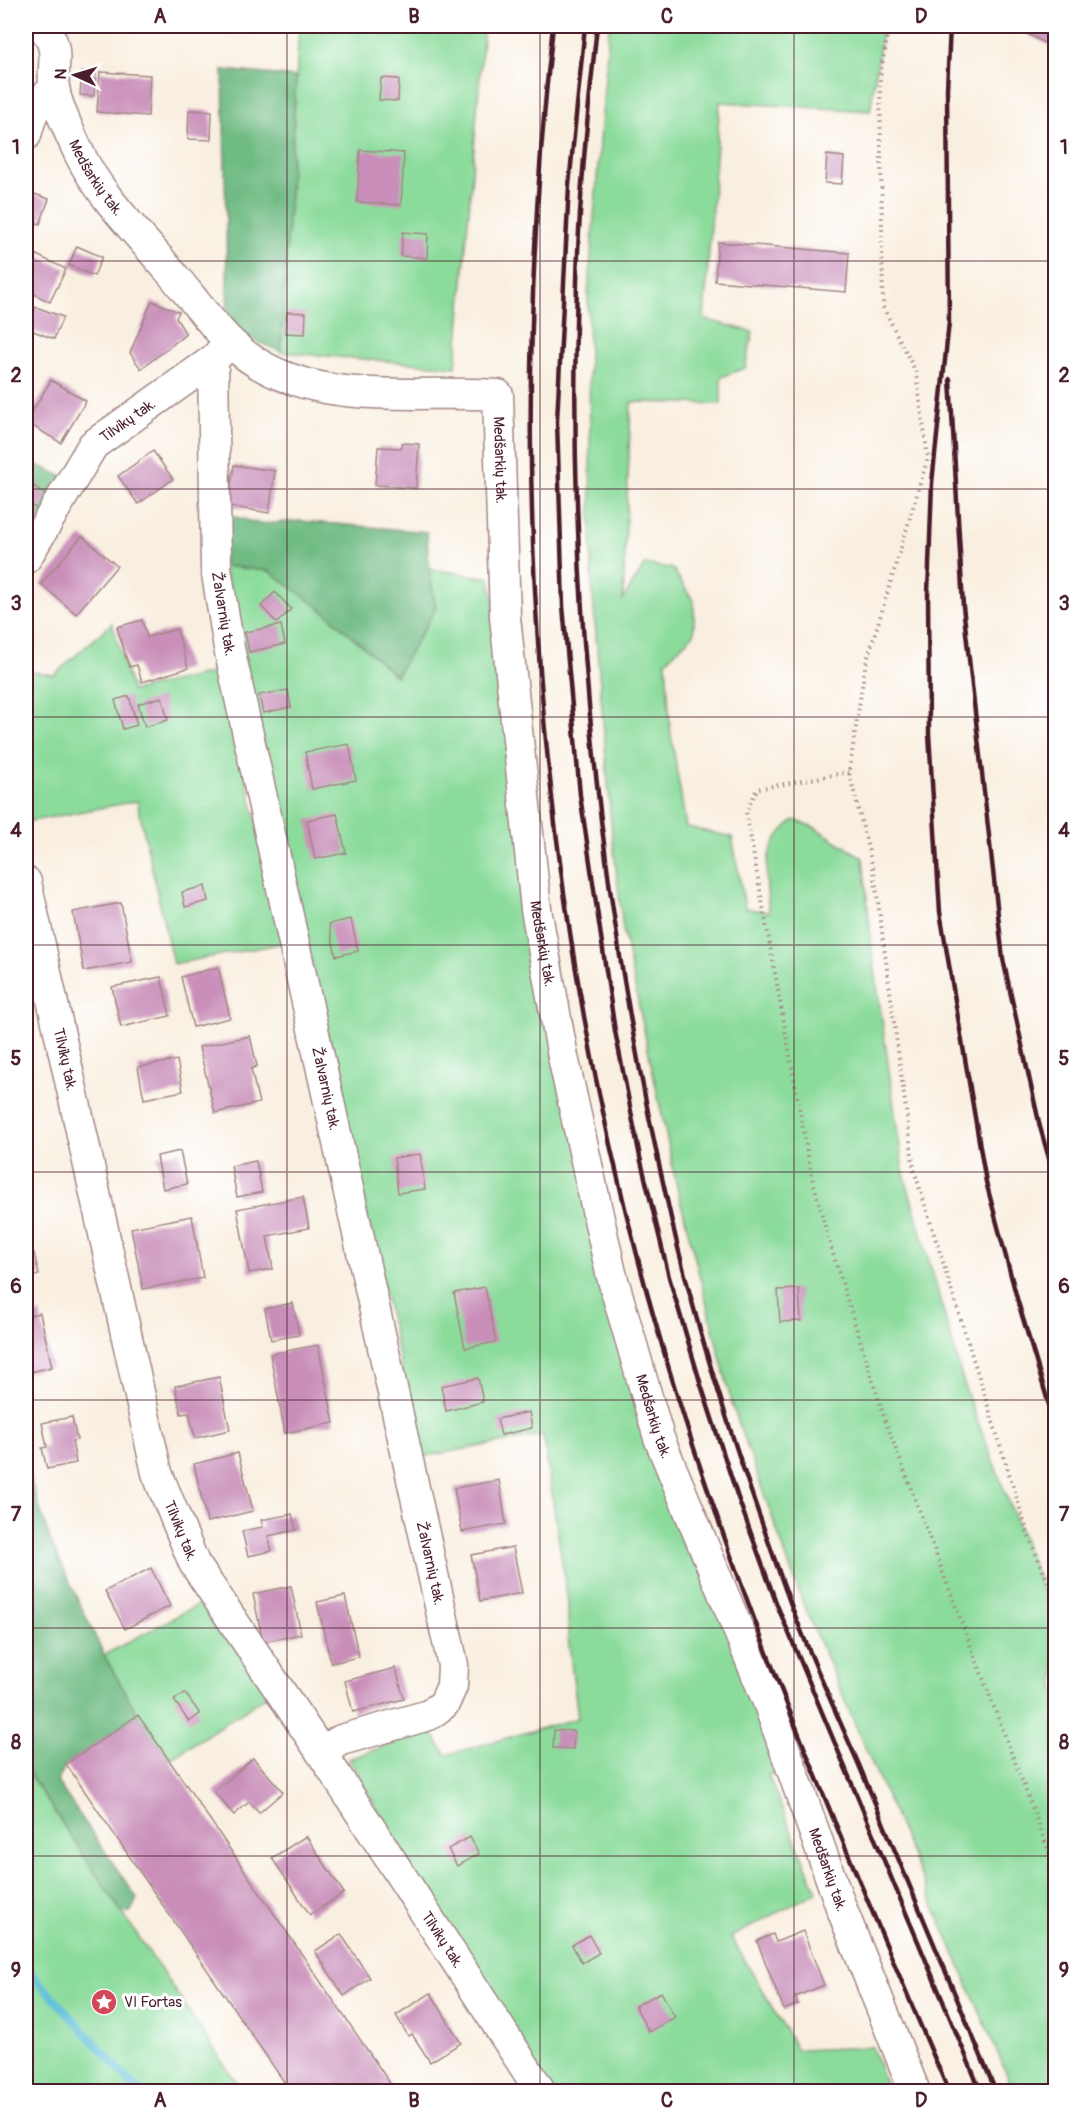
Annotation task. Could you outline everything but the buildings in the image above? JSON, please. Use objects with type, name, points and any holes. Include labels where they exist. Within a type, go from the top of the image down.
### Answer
[{"type":"street","name":"Medšarkių tak.","points":[[42,26],[56,50],[55,92],[67,128],[92,175],[221,351],[285,377],[316,387],[350,393],[498,395],[505,617],[536,909],[563,1057],[611,1273],[659,1438],[768,1702],[841,1907],[915,2091]]},
{"type":"street","points":[[26,135],[36,105],[47,94],[55,92]]},
{"type":"street","name":"Tilvikų tak.","points":[[26,558],[93,445],[221,351]]},
{"type":"street","name":"Žalvarnių tak.","points":[[221,351],[216,568],[230,648],[453,1665],[452,1686],[444,1704],[429,1715],[341,1740],[321,1752]]},
{"type":"street","name":"Tilvikų tak.","points":[[26,882],[35,971],[157,1473],[194,1563],[321,1752],[541,2091]]},
{"type":"path","points":[[889,26],[880,76],[883,307],[916,372],[928,458],[865,668],[849,772],[874,872],[914,1170],[1029,1537],[1056,1601]]},
{"type":"path","points":[[849,772],[757,789],[746,812],[809,1161],[829,1241],[886,1423],[1056,1870]]},
{"type":"green space","points":[[299,26],[484,26],[456,367],[281,352]]},
{"type":"green space","points":[[609,26],[883,26],[870,111],[720,102],[704,319],[753,332],[745,368],[721,377],[721,404],[631,402],[623,600],[645,564],[673,569],[694,602],[694,634],[666,661],[670,728],[686,827],[732,837],[745,908],[769,912],[766,873],[768,862],[776,840],[794,820],[814,827],[863,858],[872,949],[903,1170],[966,1391],[1055,1622],[1055,2091],[1014,2091],[803,1604],[732,1404],[677,1187],[623,930],[612,833],[592,585],[588,295]]},
{"type":"green space","points":[[223,70],[296,77],[281,352],[228,329]]},
{"type":"green space","points":[[26,460],[73,481],[26,533]]},
{"type":"green space","points":[[222,513],[260,524],[300,521],[427,532],[429,569],[436,608],[396,676],[325,612],[269,571],[224,566]]},
{"type":"green space","points":[[224,566],[269,571],[325,612],[436,608],[429,569],[490,578],[611,1314],[787,1770],[768,1775],[817,1892],[731,1937],[797,2050],[872,2047],[888,2091],[720,2092],[718,2088],[708,2092],[541,2091],[510,2045],[349,1759],[430,1730],[446,1755],[578,1718],[568,1638],[568,1602],[543,1435],[421,1457]]},
{"type":"green space","points":[[112,623],[132,691],[221,671],[285,943],[173,964],[137,801],[26,822],[26,671],[54,675]]},
{"type":"green space","points":[[26,1467],[50,1540],[104,1655],[138,1715],[66,1764],[57,1782],[137,1898],[131,1912],[122,1913],[26,1769]]},
{"type":"green space","points":[[216,1595],[278,1688],[169,1760],[138,1715],[104,1655]]},
{"type":"green space","name":"VI Fortas","points":[[26,1769],[242,2091],[26,2091]]},
{"type":"waterway","points":[[26,1968],[140,2092]]},
{"type":"railway","points":[[553,26],[538,188],[531,352],[532,515],[541,678],[557,841],[582,1003],[614,1163],[655,1321],[717,1518],[828,1807],[949,2092]]},
{"type":"railway","points":[[585,26],[569,185],[557,421],[563,606],[580,795],[615,1031],[640,1157],[669,1277],[737,1495],[777,1605],[981,2092]]},
{"type":"railway","points":[[597,26],[584,154],[578,250],[575,400],[577,518],[584,636],[607,870],[646,1103],[695,1314],[739,1457],[788,1597],[996,2092]]},
{"type":"railway","points":[[950,26],[947,89],[949,322],[932,483],[928,593],[929,734],[940,912],[986,1182],[1018,1302],[1056,1428]]},
{"type":"railway","points":[[950,379],[963,606],[1003,959],[1040,1127],[1056,1183]]},
{"type":"place","name":"VI Fortas","points":[[104,2002]]}]
